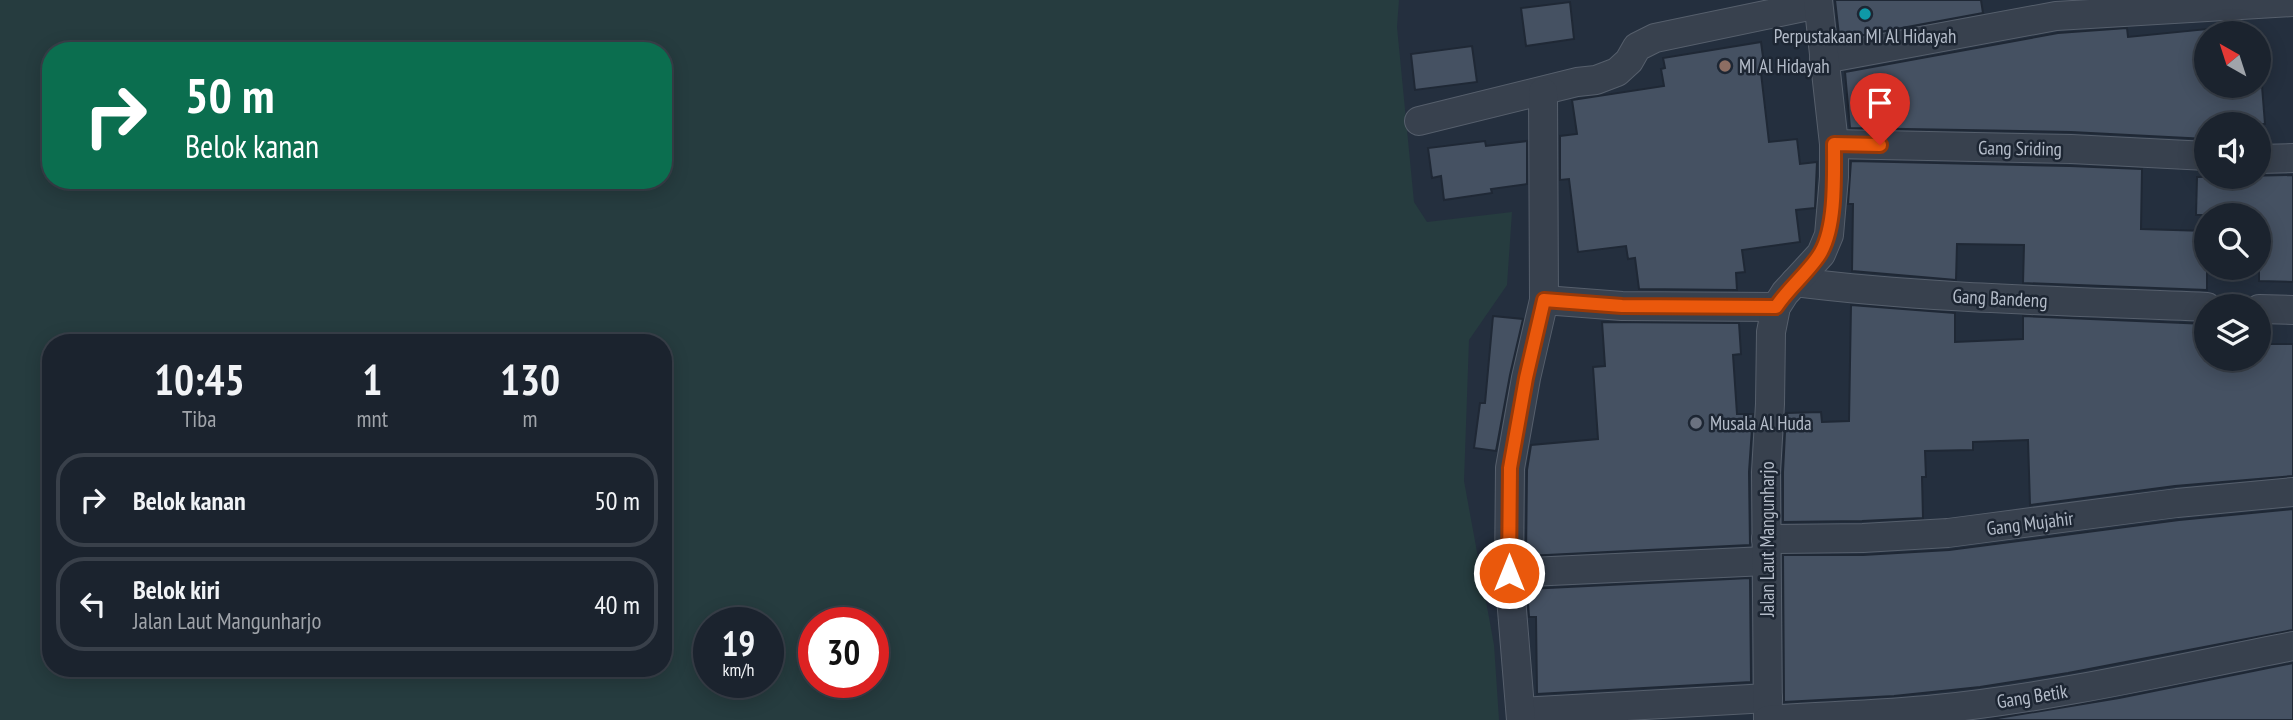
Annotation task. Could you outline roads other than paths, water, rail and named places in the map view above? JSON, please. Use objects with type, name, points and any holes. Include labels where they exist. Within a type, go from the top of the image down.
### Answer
[{"type":"street","points":[[1419,121],[1577,82],[1596,80],[1617,72],[1629,61],[1637,47],[1655,38],[1818,2]]},
{"type":"street","name":"Jalan Laut Mangunharjo","points":[[1768,712],[1766,472],[1771,332],[1776,307],[1821,254],[1829,235],[1834,144],[1818,2]]},
{"type":"street","points":[[1824,59],[2056,16],[2293,2]]},
{"type":"street","points":[[1521,716],[1509,573],[1510,468],[1526,378],[1544,300],[1543,92]]},
{"type":"street","name":"Gang Sriding","points":[[1834,144],[2071,149],[2194,155]]},
{"type":"street","points":[[2271,159],[2293,158]]},
{"type":"street","name":"Gang Bandeng","points":[[1795,282],[1852,289],[1972,297],[2194,306]]},
{"type":"street","points":[[1544,300],[1622,306],[1776,307]]},
{"type":"street","points":[[2271,309],[2293,310]]},
{"type":"street","name":"Gang Mujahir","points":[[1509,573],[1766,550],[1863,538],[1948,533],[2177,503],[2293,492]]},
{"type":"street","name":"Gang Betik","points":[[1521,716],[1937,709],[2056,693],[2293,646]]},
{"type":"place","name":"Perpustakaan MI Al Hidayah","points":[[1865,14]]},
{"type":"place","name":"MI Al Hidayah","points":[[1725,66]]},
{"type":"place","name":"Musala Al Huda","points":[[1696,423]]}]
